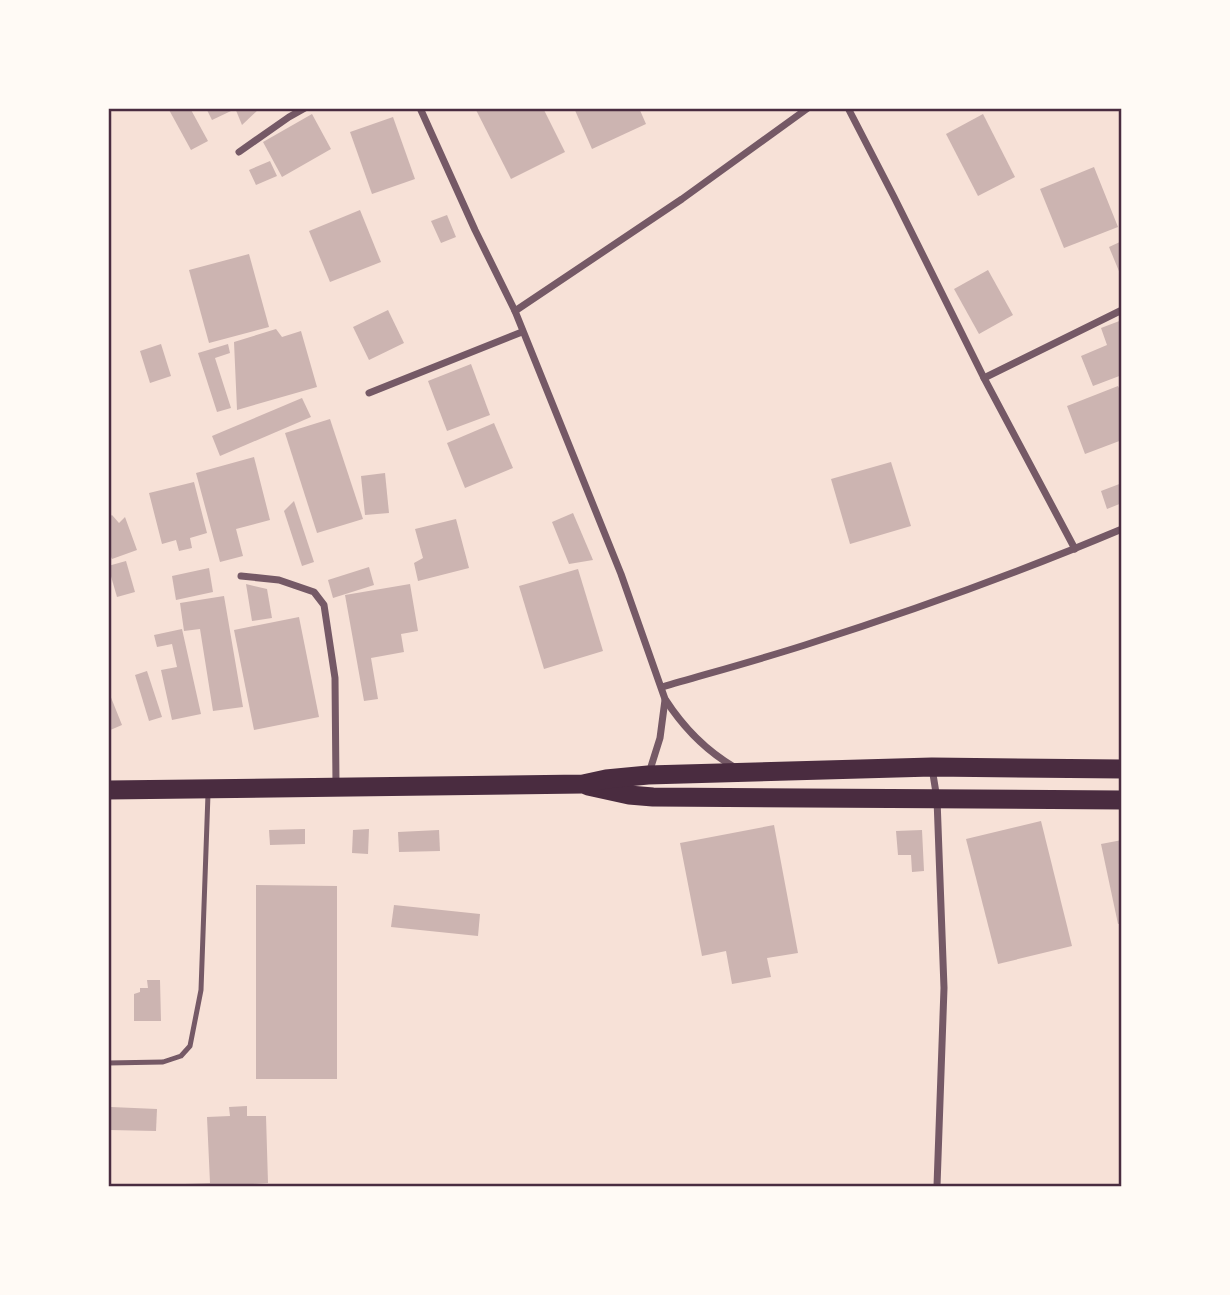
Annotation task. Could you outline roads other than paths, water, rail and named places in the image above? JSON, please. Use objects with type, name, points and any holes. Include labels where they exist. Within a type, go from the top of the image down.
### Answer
[{"type":"highway","points":[[108,790],[583,784],[648,775],[932,767],[1122,769]]},
{"type":"highway","points":[[583,784],[609,792],[653,797],[1122,800]]},
{"type":"street","points":[[239,152],[305,108]]},
{"type":"street","points":[[420,108],[515,311],[621,574],[665,699],[699,741],[743,772]]},
{"type":"street","points":[[515,311],[682,199],[808,108]]},
{"type":"street","points":[[848,108],[984,378],[1075,549]]},
{"type":"street","points":[[984,378],[1122,310]]},
{"type":"street","points":[[369,393],[522,332]]},
{"type":"street","points":[[662,687],[866,625],[1075,549],[1122,529]]},
{"type":"street","points":[[242,576],[279,580],[314,592],[324,606],[335,678],[336,788]]},
{"type":"street","points":[[648,775],[660,738],[665,699]]},
{"type":"street","points":[[932,767],[937,799],[944,988],[937,1186]]},
{"type":"lane","points":[[108,1063],[163,1062],[181,1056],[190,1046],[201,990],[208,789]]}]
